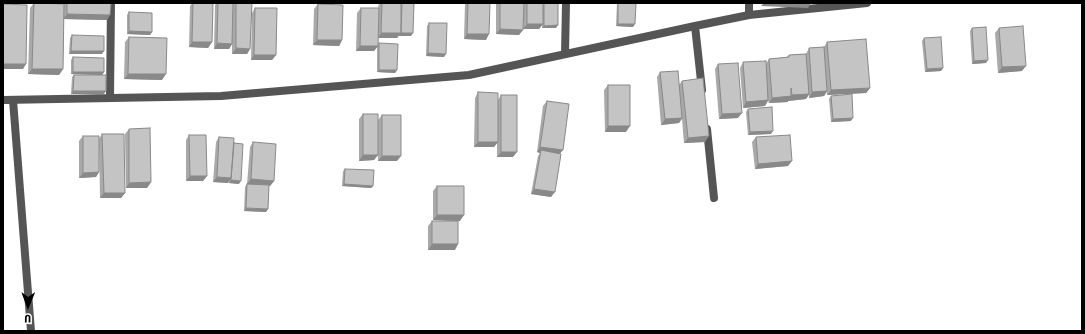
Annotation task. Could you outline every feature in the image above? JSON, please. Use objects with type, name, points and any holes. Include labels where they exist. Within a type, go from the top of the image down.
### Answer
[{"type":"street","points":[[110,97],[111,3]]},
{"type":"street","points":[[565,54],[566,3]]},
{"type":"street","points":[[749,3],[749,16]]},
{"type":"street","points":[[3,100],[221,96],[469,75],[695,26],[749,16],[867,3]]},
{"type":"street","points":[[695,26],[703,96]]},
{"type":"street","points":[[13,100],[31,331]]},
{"type":"street","points":[[705,120],[714,198]]},
{"type":"building","points":[[34,3],[64,4],[63,69],[32,69]]},
{"type":"building","points":[[67,3],[111,3],[110,15],[67,14]]},
{"type":"building","points":[[193,3],[213,3],[212,42],[192,42]]},
{"type":"building","points":[[218,3],[233,3],[232,44],[217,43]]},
{"type":"building","points":[[236,3],[252,3],[250,49],[236,48]]},
{"type":"building","points":[[382,3],[401,3],[401,33],[381,33]]},
{"type":"building","points":[[402,3],[414,3],[413,33],[401,33]]},
{"type":"building","points":[[468,3],[490,3],[489,34],[467,34]]},
{"type":"building","points":[[500,3],[524,3],[523,30],[500,29]]},
{"type":"building","points":[[527,3],[543,3],[543,24],[527,24]]},
{"type":"building","points":[[544,3],[558,3],[558,25],[544,26]]},
{"type":"building","points":[[618,3],[636,3],[635,24],[618,24]]},
{"type":"building","points":[[3,4],[27,5],[26,64],[3,64]]},
{"type":"building","points":[[318,4],[343,5],[342,40],[317,40]]},
{"type":"building","points":[[255,8],[277,8],[276,55],[254,55]]},
{"type":"building","points":[[361,8],[379,8],[378,46],[360,46]]},
{"type":"building","points":[[129,12],[152,13],[152,32],[129,31]]},
{"type":"building","points":[[429,23],[447,23],[446,54],[428,53]]},
{"type":"building","points":[[1023,26],[1026,66],[1002,67],[999,28]]},
{"type":"building","points":[[986,27],[988,60],[974,61],[972,28]]},
{"type":"building","points":[[72,35],[104,36],[104,51],[71,51]]},
{"type":"building","points":[[129,37],[167,38],[166,74],[128,74]]},
{"type":"building","points":[[941,37],[943,68],[927,69],[924,38]]},
{"type":"building","points":[[866,39],[870,88],[831,90],[827,42]]},
{"type":"building","points":[[379,43],[398,44],[397,70],[379,70]]},
{"type":"building","points":[[824,47],[827,91],[812,92],[809,48]]},
{"type":"building","points":[[806,54],[809,94],[792,95],[791,88],[791,96],[772,98],[769,59],[789,57],[789,55]]},
{"type":"building","points":[[73,57],[104,58],[104,72],[73,72]]},
{"type":"building","points":[[766,61],[768,100],[746,102],[743,62]]},
{"type":"building","points":[[738,63],[742,113],[722,114],[718,64]]},
{"type":"building","points":[[678,71],[682,118],[665,119],[660,72]]},
{"type":"building","points":[[74,75],[106,75],[106,91],[73,91]]},
{"type":"building","points":[[703,78],[709,136],[688,138],[682,81]]},
{"type":"building","points":[[608,85],[630,85],[630,126],[608,126]]},
{"type":"building","points":[[478,92],[498,93],[498,142],[478,142]]},
{"type":"building","points":[[852,94],[853,118],[833,119],[831,96]]},
{"type":"building","points":[[501,95],[517,95],[517,152],[501,152]]},
{"type":"building","points":[[547,101],[569,104],[563,150],[540,147]]},
{"type":"building","points":[[772,107],[773,131],[750,132],[748,109]]},
{"type":"building","points":[[363,114],[378,114],[378,155],[363,155]]},
{"type":"building","points":[[382,115],[401,115],[401,156],[382,156]]},
{"type":"building","points":[[150,128],[151,182],[129,183],[129,129]]},
{"type":"building","points":[[102,134],[124,134],[125,193],[104,193]]},
{"type":"building","points":[[189,135],[206,135],[207,176],[190,176]]},
{"type":"building","points":[[790,135],[792,161],[758,164],[756,137]]},
{"type":"building","points":[[83,136],[99,136],[99,172],[83,173]]},
{"type":"building","points":[[219,137],[234,138],[231,178],[217,177]]},
{"type":"building","points":[[253,142],[276,144],[274,181],[251,179]]},
{"type":"building","points":[[234,143],[243,144],[241,181],[231,180]]},
{"type":"building","points":[[541,150],[561,154],[555,192],[534,189]]},
{"type":"building","points":[[345,169],[374,170],[373,186],[344,184]]},
{"type":"building","points":[[247,184],[269,185],[268,209],[246,208]]},
{"type":"building","points":[[437,186],[464,186],[464,215],[437,215]]},
{"type":"building","points":[[432,221],[458,221],[458,244],[432,244]]}]
